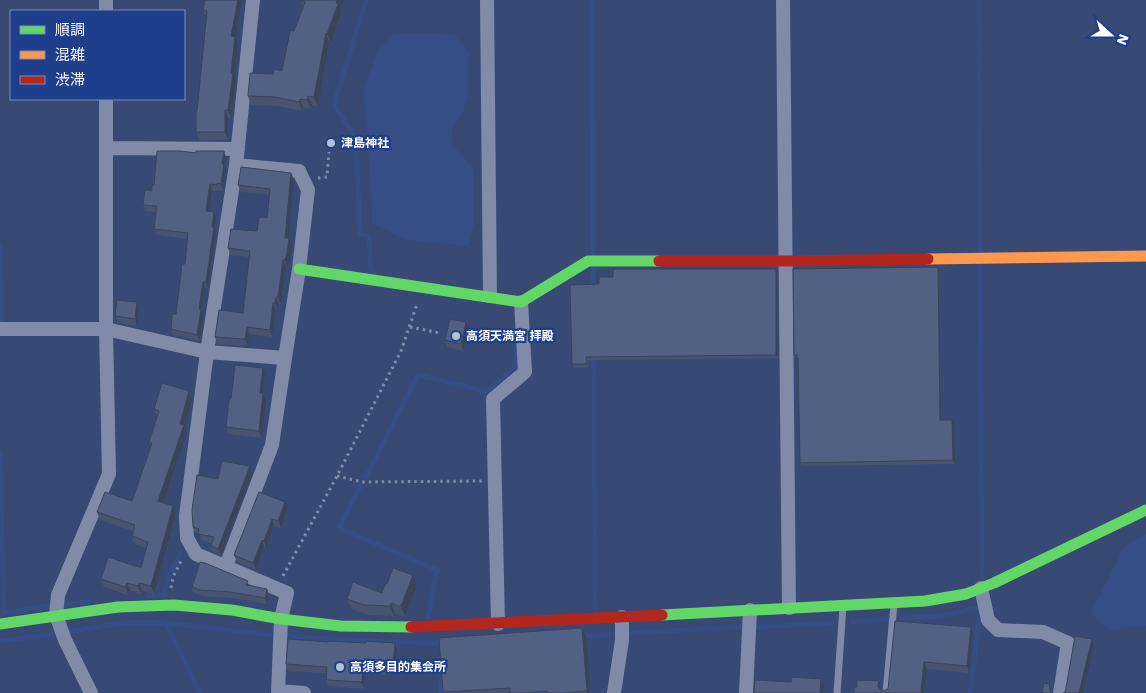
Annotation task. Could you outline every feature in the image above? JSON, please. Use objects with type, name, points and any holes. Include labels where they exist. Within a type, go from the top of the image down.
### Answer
[{"type":"street","points":[[253,0],[238,149],[207,352],[186,516],[186,538],[196,554],[287,592],[281,619],[278,692],[304,693]]},
{"type":"street","points":[[487,0],[490,296]]},
{"type":"street","points":[[783,0],[789,608]]},
{"type":"street","points":[[91,693],[65,640],[56,616],[58,595],[110,474],[106,329],[106,100]]},
{"type":"street","points":[[106,148],[238,149]]},
{"type":"street","points":[[226,566],[272,445],[299,269],[308,190],[299,171],[236,165]]},
{"type":"street","points":[[299,269],[521,302],[588,262],[1146,256]]},
{"type":"street","points":[[498,624],[493,399],[525,372],[521,302]]},
{"type":"street","points":[[0,329],[106,329],[207,352],[285,358]]},
{"type":"street","points":[[0,624],[118,608],[168,605],[232,610],[281,619],[341,626],[398,628],[925,601],[966,594],[994,583],[1146,510]]},
{"type":"street","points":[[981,588],[988,620],[998,630],[1043,632],[1068,643],[1060,693]]},
{"type":"street","points":[[746,693],[750,610]]},
{"type":"street","points":[[614,693],[622,640],[622,617]]},
{"type":"lane","points":[[886,693],[894,602]]},
{"type":"lane","points":[[837,693],[843,605]]},
{"type":"path","points":[[303,179],[327,177],[329,152]]},
{"type":"path","points":[[276,588],[338,476],[401,351],[422,287]]},
{"type":"path","points":[[410,327],[440,333]]},
{"type":"path","points":[[338,476],[362,482],[495,481]]},
{"type":"path","points":[[168,605],[173,577],[181,560],[192,546]]},
{"type":"water","points":[[425,33],[455,35],[469,53],[469,93],[464,109],[453,128],[451,143],[473,168],[474,225],[468,246],[406,240],[372,223],[367,123],[363,91],[378,50],[394,34]]},
{"type":"water","points":[[1146,534],[1146,626],[1111,631],[1095,618],[1091,612],[1124,547]]},
{"type":"building","points":[[205,0],[238,0],[231,36],[235,37],[231,73],[233,73],[228,110],[225,110],[225,132],[196,132],[196,111],[207,11],[203,10]]},
{"type":"building","points":[[301,0],[337,0],[336,3],[338,4],[326,33],[314,97],[308,96],[307,100],[300,99],[299,102],[275,97],[248,96],[250,73],[273,74],[274,69],[282,71],[290,31],[294,31],[305,2]]},
{"type":"building","points":[[157,151],[196,153],[196,151],[224,151],[221,184],[210,184],[206,211],[214,212],[212,227],[214,227],[206,282],[203,282],[197,335],[171,329],[172,314],[176,314],[182,264],[185,264],[188,233],[154,229],[157,206],[143,205],[145,190],[152,191],[152,185],[154,185]]},
{"type":"building","points":[[241,167],[291,173],[285,238],[289,238],[287,254],[285,260],[283,260],[278,297],[276,297],[275,303],[273,303],[270,330],[247,327],[245,339],[215,337],[219,310],[243,313],[250,251],[228,248],[231,229],[257,231],[259,217],[267,218],[270,189],[238,185]]},
{"type":"building","points":[[938,267],[940,420],[952,420],[953,460],[800,463],[798,358],[797,355],[794,355],[793,269]]},
{"type":"building","points":[[613,269],[776,269],[776,355],[586,357],[587,364],[572,364],[570,285],[599,284],[599,277],[613,277]]},
{"type":"building","points":[[117,300],[137,302],[135,319],[115,316]]},
{"type":"building","points":[[450,319],[466,322],[461,344],[445,340]]},
{"type":"building","points":[[235,365],[263,368],[260,393],[263,393],[259,431],[226,427]]},
{"type":"building","points":[[162,383],[189,391],[180,424],[184,425],[158,501],[173,506],[151,586],[139,583],[138,586],[127,583],[125,587],[101,579],[108,557],[141,568],[148,542],[132,536],[135,525],[97,512],[105,492],[132,501],[152,443],[149,442],[159,411],[154,409]]},
{"type":"building","points":[[222,461],[250,466],[218,549],[211,545],[214,537],[198,534],[199,529],[193,527],[192,510],[197,475],[218,479]]},
{"type":"building","points":[[259,492],[285,502],[278,521],[272,519],[253,563],[234,555]]},
{"type":"building","points":[[200,562],[248,581],[246,585],[267,589],[265,598],[231,592],[200,590],[192,587]]},
{"type":"building","points":[[393,568],[413,575],[401,606],[391,603],[390,606],[364,605],[347,599],[353,582],[382,593]]},
{"type":"building","points":[[895,621],[971,627],[967,666],[924,662],[921,693],[854,693],[854,687],[857,687],[857,680],[879,681],[878,686],[880,690],[888,689]]},
{"type":"building","points":[[582,628],[587,691],[510,693],[510,688],[443,692],[439,638]]},
{"type":"building","points":[[1075,636],[1092,639],[1079,693],[1063,693],[1066,688]]},
{"type":"building","points":[[288,639],[328,642],[366,643],[366,641],[395,643],[393,666],[387,666],[387,669],[363,667],[362,682],[326,680],[327,667],[286,664]]},
{"type":"building","points":[[792,677],[821,679],[820,693],[754,693],[755,680],[791,682]]},
{"type":"building","points":[[1044,683],[1049,684],[1052,693],[1042,693]]},
{"type":"waterway","points":[[366,0],[334,105],[356,138],[360,234],[369,236],[371,272],[374,273]]},
{"type":"waterway","points":[[592,0],[593,254]]},
{"type":"waterway","points":[[979,0],[980,252]]},
{"type":"waterway","points":[[0,247],[1,322]]},
{"type":"waterway","points":[[980,263],[982,578]]},
{"type":"waterway","points":[[593,266],[593,290]]},
{"type":"waterway","points":[[366,477],[418,375],[488,392],[516,365],[516,328]]},
{"type":"waterway","points":[[594,356],[595,608]]},
{"type":"waterway","points":[[0,454],[4,613],[48,606]]},
{"type":"waterway","points":[[361,485],[339,528],[437,570],[428,618]]},
{"type":"waterway","points":[[148,596],[164,595],[167,583],[181,552]]},
{"type":"waterway","points":[[64,604],[88,602]]},
{"type":"waterway","points":[[902,618],[941,616],[981,607],[970,693]]},
{"type":"waterway","points":[[852,622],[887,619]]},
{"type":"waterway","points":[[67,632],[122,623],[166,623],[271,635]]},
{"type":"waterway","points":[[166,623],[200,693]]},
{"type":"waterway","points":[[757,627],[832,623]]},
{"type":"waterway","points":[[632,633],[743,627]]},
{"type":"waterway","points":[[0,641],[55,634]]},
{"type":"waterway","points":[[578,636],[614,634]]},
{"type":"waterway","points":[[288,636],[363,641],[445,643]]},
{"type":"waterway","points":[[441,693],[442,666]]},
{"type":"traffic: fast","points":[[299,269],[521,302],[588,261],[659,261]]},
{"type":"traffic: fast","points":[[662,615],[925,601],[966,594],[994,583],[1146,510]]},
{"type":"traffic: fast","points":[[0,624],[118,607],[174,605],[232,610],[281,619],[341,626],[411,627]]},
{"type":"traffic: slow","points":[[928,259],[1146,256]]},
{"type":"traffic: jam","points":[[659,261],[928,259]]},
{"type":"traffic: jam","points":[[411,627],[662,615]]},
{"type":"place","name":"津島神社","points":[[331,143]]},
{"type":"place","name":"高須天満宮 拝殿","points":[[456,336]]},
{"type":"place","name":"高須多目的集会所","points":[[340,667]]}]
